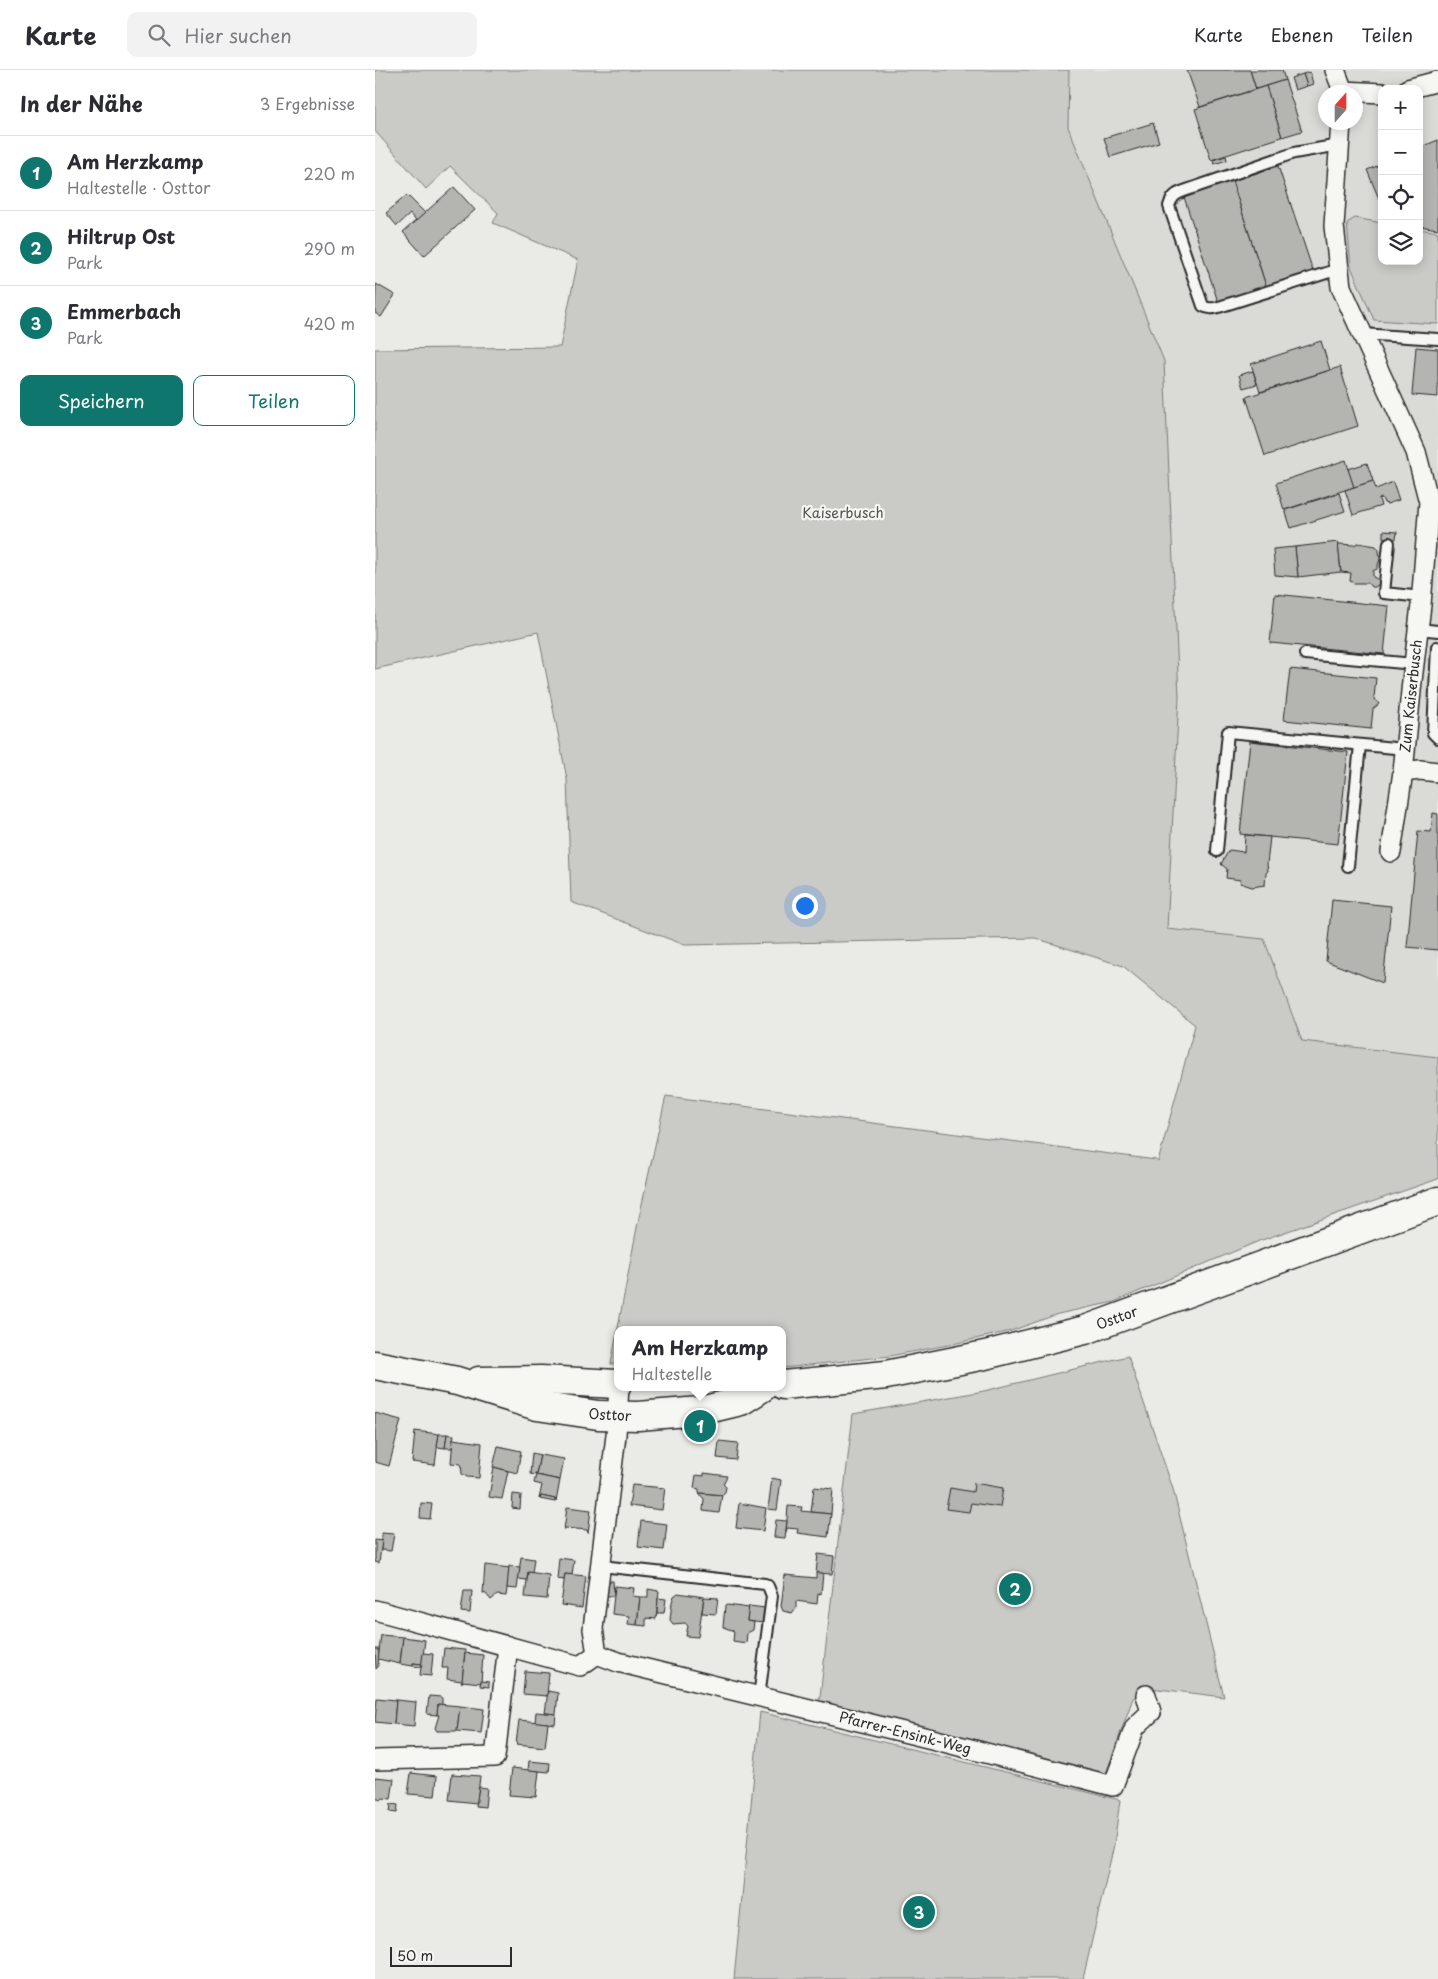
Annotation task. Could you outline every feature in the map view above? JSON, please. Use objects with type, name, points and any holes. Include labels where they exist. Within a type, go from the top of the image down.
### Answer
[{"type":"main road","name":"Osttor","points":[[786,1386],[886,1375],[985,1355],[1085,1330],[1438,1200]]},
{"type":"main road","name":"Osttor","points":[[375,1365],[457,1381],[537,1406],[598,1415],[638,1416],[699,1410],[741,1401],[757,1391]]},
{"type":"main road","name":"Osttor","points":[[457,1381],[541,1380],[614,1386]]},
{"type":"street","points":[[1335,70],[1340,85]]},
{"type":"street","points":[[1423,85],[1438,81]]},
{"type":"street","points":[[1363,93],[1378,93]]},
{"type":"street","name":"Zum Kaiserbusch","points":[[1340,130],[1335,226],[1341,287],[1415,452],[1429,502],[1422,597],[1403,772],[1391,852]]},
{"type":"street","name":"Zum Kaiserbusch","points":[[1403,772],[1420,770],[1438,772]]},
{"type":"street","points":[[375,1610],[580,1666],[597,1654],[593,1629],[618,1415],[618,1391]]},
{"type":"street","points":[[375,1760],[495,1756],[508,1646]]},
{"type":"street","name":"Pfarrer-Ensink-Weg","points":[[597,1654],[618,1662],[1113,1786],[1135,1727],[1151,1712],[1146,1695]]},
{"type":"lane","points":[[1339,145],[1294,153],[1184,191],[1172,198],[1169,206],[1203,306],[1207,308],[1212,309],[1223,306],[1339,269]]},
{"type":"lane","points":[[1361,334],[1438,339]]},
{"type":"lane","points":[[1389,544],[1384,593],[1422,597]]},
{"type":"lane","points":[[1417,637],[1438,631]]},
{"type":"lane","points":[[1417,637],[1438,647],[1433,733],[1438,738]]},
{"type":"lane","points":[[1305,654],[1414,664]]},
{"type":"lane","points":[[1217,852],[1228,732],[1405,749]]},
{"type":"lane","points":[[1348,866],[1360,745]]},
{"type":"lane","points":[[601,1566],[765,1584],[768,1586],[772,1596],[759,1697]]},
{"type":"shaded area","points":[[1069,70],[1438,70],[1438,1057],[1302,1041],[1264,940],[1167,930],[1179,697],[1164,361],[1068,127]]},
{"type":"green space","name":"Kaiserbusch","points":[[375,70],[1069,70],[1068,127],[1164,361],[1179,697],[1167,929],[1264,939],[1302,1041],[1438,1057],[1438,1179],[1259,1241],[1114,1302],[1058,1314],[1011,1331],[890,1356],[786,1368],[786,1326],[618,1326],[638,1222],[666,1096],[1156,1160],[1158,1162],[1195,1025],[1123,966],[1035,938],[685,945],[571,902],[567,779],[538,632],[375,669],[375,349],[560,347],[578,260],[493,223],[498,213],[450,166],[426,189],[375,131]]},
{"type":"green space","points":[[1355,218],[1378,222],[1378,265],[1423,265],[1423,230],[1438,232],[1438,324],[1374,320],[1351,267],[1347,223]]},
{"type":"green space","points":[[614,1348],[614,1364],[611,1364]]},
{"type":"green space","points":[[1128,1356],[1173,1489],[1224,1697],[1150,1688],[1133,1698],[1105,1776],[819,1705],[853,1414],[984,1391]]},
{"type":"green space","points":[[760,1712],[1120,1800],[1114,1845],[1083,1979],[734,1979]]},
{"type":"building","points":[[1187,70],[1250,70],[1256,89],[1200,107]]},
{"type":"building","points":[[1250,70],[1282,70],[1285,80],[1256,89]]},
{"type":"building","points":[[1310,72],[1313,84],[1307,86],[1303,74]]},
{"type":"building","points":[[1303,74],[1307,86],[1295,90],[1291,78]]},
{"type":"building","points":[[1285,80],[1302,131],[1282,137],[1266,86]]},
{"type":"building","points":[[1266,86],[1282,137],[1211,160],[1195,109]]},
{"type":"building","points":[[1153,123],[1159,142],[1110,157],[1104,138]]},
{"type":"building","points":[[1438,140],[1438,229],[1423,227],[1423,146]]},
{"type":"building","points":[[1226,156],[1227,160],[1214,164],[1213,160]]},
{"type":"building","points":[[1278,166],[1313,271],[1266,286],[1232,181]]},
{"type":"building","points":[[1378,166],[1378,196],[1367,170]]},
{"type":"building","points":[[1232,181],[1266,286],[1218,302],[1184,197]]},
{"type":"building","points":[[454,187],[475,210],[424,256],[403,232]]},
{"type":"building","points":[[407,195],[425,213],[416,221],[410,214],[397,226],[386,213]]},
{"type":"building","points":[[376,284],[395,295],[381,317],[375,313]]},
{"type":"building","points":[[1321,341],[1330,370],[1260,392],[1251,364]]},
{"type":"building","points":[[1416,347],[1438,349],[1438,397],[1412,395]]},
{"type":"building","points":[[1340,367],[1358,426],[1265,456],[1246,397]]},
{"type":"building","points":[[1253,371],[1257,384],[1243,388],[1239,375]]},
{"type":"building","points":[[1346,460],[1354,487],[1284,510],[1276,483]]},
{"type":"building","points":[[1367,463],[1373,481],[1354,487],[1348,469]]},
{"type":"building","points":[[1373,481],[1376,489],[1393,482],[1399,500],[1387,504],[1384,503],[1382,498],[1379,499],[1381,506],[1353,515],[1345,490]]},
{"type":"building","points":[[1339,493],[1345,511],[1291,528],[1285,510]]},
{"type":"building","points":[[1383,531],[1397,532],[1396,539],[1383,538]]},
{"type":"building","points":[[1338,542],[1341,572],[1298,577],[1295,547]]},
{"type":"building","points":[[1338,542],[1339,544],[1354,545],[1358,543],[1376,546],[1379,550],[1380,559],[1377,569],[1373,571],[1373,577],[1379,580],[1379,584],[1371,587],[1368,583],[1354,583],[1350,581],[1351,573],[1341,572]]},
{"type":"building","points":[[1295,547],[1298,577],[1275,575],[1273,549]]},
{"type":"building","points":[[1275,594],[1389,606],[1384,654],[1270,643]]},
{"type":"building","points":[[1290,669],[1376,678],[1374,698],[1379,704],[1373,709],[1371,729],[1284,720]]},
{"type":"building","points":[[1250,741],[1348,752],[1338,844],[1240,834]]},
{"type":"building","points":[[1433,813],[1438,814],[1438,950],[1407,947],[1418,831],[1431,832]]},
{"type":"building","points":[[1245,835],[1270,837],[1268,871],[1266,873],[1265,885],[1252,887],[1240,883],[1241,880],[1226,878],[1227,869],[1221,864],[1229,850],[1244,852]]},
{"type":"building","points":[[1332,900],[1391,906],[1383,983],[1326,961]]},
{"type":"building","points":[[375,1413],[401,1420],[389,1466],[375,1462]]},
{"type":"building","points":[[415,1431],[439,1434],[435,1465],[412,1462]]},
{"type":"building","points":[[439,1434],[447,1434],[445,1448],[437,1447]]},
{"type":"building","points":[[447,1434],[454,1435],[452,1448],[445,1448]]},
{"type":"building","points":[[453,1439],[482,1443],[479,1478],[467,1477],[462,1474],[461,1464],[451,1463]]},
{"type":"building","points":[[719,1441],[738,1443],[736,1460],[717,1458]]},
{"type":"building","points":[[498,1446],[521,1451],[517,1473],[493,1467]]},
{"type":"building","points":[[532,1453],[540,1455],[536,1475],[530,1474]]},
{"type":"building","points":[[540,1455],[564,1459],[560,1480],[536,1475]]},
{"type":"building","points":[[494,1467],[508,1471],[502,1499],[489,1497]]},
{"type":"building","points":[[704,1473],[727,1476],[723,1484],[726,1487],[725,1492],[722,1495],[699,1493],[699,1489],[694,1488],[696,1475],[704,1476]]},
{"type":"building","points":[[536,1475],[560,1480],[556,1502],[555,1499],[541,1496],[539,1499],[542,1485],[534,1483]]},
{"type":"building","points":[[772,1478],[781,1480],[777,1510],[768,1509]]},
{"type":"building","points":[[974,1483],[1003,1488],[1000,1507],[971,1503],[969,1512],[946,1509],[950,1488],[973,1492]]},
{"type":"building","points":[[632,1485],[665,1488],[662,1510],[629,1506]]},
{"type":"building","points":[[814,1487],[833,1489],[831,1514],[811,1512]]},
{"type":"building","points":[[699,1493],[722,1495],[719,1513],[703,1511],[704,1499]]},
{"type":"building","points":[[513,1494],[521,1495],[520,1509],[512,1508]]},
{"type":"building","points":[[541,1496],[555,1499],[555,1502],[540,1499]]},
{"type":"building","points":[[421,1503],[432,1504],[430,1519],[420,1518]]},
{"type":"building","points":[[739,1503],[766,1508],[763,1531],[736,1528]]},
{"type":"building","points":[[788,1506],[802,1507],[801,1511],[831,1514],[828,1537],[797,1533],[798,1529],[787,1528],[786,1532]]},
{"type":"building","points":[[567,1507],[591,1510],[588,1533],[587,1530],[565,1528],[564,1530]]},
{"type":"building","points":[[776,1520],[787,1521],[785,1538],[774,1537]]},
{"type":"building","points":[[641,1521],[667,1524],[664,1550],[638,1547]]},
{"type":"building","points":[[382,1533],[394,1534],[391,1551],[381,1550]]},
{"type":"building","points":[[375,1540],[382,1541],[379,1563],[375,1562]]},
{"type":"building","points":[[818,1554],[834,1556],[832,1574],[816,1573]]},
{"type":"building","points":[[521,1557],[534,1559],[532,1573],[528,1572],[527,1580],[518,1579]]},
{"type":"building","points":[[559,1558],[574,1560],[572,1575],[565,1574],[564,1580],[557,1579]]},
{"type":"building","points":[[485,1565],[510,1568],[506,1596],[497,1595],[491,1600],[483,1593]]},
{"type":"building","points":[[509,1566],[520,1567],[517,1589],[507,1588]]},
{"type":"building","points":[[528,1572],[549,1575],[547,1599],[525,1597]]},
{"type":"building","points":[[816,1573],[823,1573],[821,1594],[818,1593],[817,1604],[796,1601],[796,1608],[792,1613],[783,1611],[781,1606],[785,1575],[816,1578]]},
{"type":"building","points":[[565,1574],[586,1576],[582,1608],[561,1605]]},
{"type":"building","points":[[609,1581],[613,1581],[614,1596],[607,1596]]},
{"type":"building","points":[[615,1586],[634,1588],[633,1596],[640,1597],[637,1625],[628,1624],[629,1616],[612,1614]]},
{"type":"building","points":[[648,1589],[659,1591],[656,1619],[646,1618],[646,1626],[637,1625],[640,1597],[648,1597]]},
{"type":"building","points":[[464,1591],[472,1591],[470,1613],[461,1612]]},
{"type":"building","points":[[678,1593],[704,1597],[698,1637],[686,1636],[688,1626],[685,1623],[673,1624],[670,1620],[672,1602],[674,1596]]},
{"type":"building","points":[[704,1597],[718,1598],[716,1614],[702,1613]]},
{"type":"building","points":[[658,1598],[666,1599],[664,1613],[657,1613]]},
{"type":"building","points":[[725,1606],[749,1608],[747,1621],[754,1622],[753,1630],[747,1633],[746,1643],[733,1641],[734,1631],[723,1627]]},
{"type":"building","points":[[749,1606],[765,1608],[763,1623],[747,1621]]},
{"type":"building","points":[[381,1635],[403,1637],[400,1664],[378,1659]]},
{"type":"building","points":[[403,1637],[425,1640],[422,1664],[413,1663],[413,1666],[400,1664]]},
{"type":"building","points":[[444,1648],[465,1650],[462,1683],[462,1681],[447,1679],[448,1668],[442,1668]]},
{"type":"building","points":[[375,1649],[379,1649],[378,1667],[376,1669]]},
{"type":"building","points":[[423,1653],[433,1654],[431,1676],[420,1675]]},
{"type":"building","points":[[465,1653],[483,1655],[481,1683],[462,1681]]},
{"type":"building","points":[[413,1663],[422,1664],[421,1667],[413,1666]]},
{"type":"building","points":[[525,1671],[549,1673],[547,1696],[523,1694]]},
{"type":"building","points":[[481,1681],[489,1682],[489,1687],[480,1686]]},
{"type":"building","points":[[548,1691],[558,1693],[556,1714],[545,1713]]},
{"type":"building","points":[[429,1696],[442,1697],[442,1705],[438,1704],[437,1715],[427,1714]]},
{"type":"building","points":[[377,1698],[396,1700],[394,1724],[375,1722]]},
{"type":"building","points":[[396,1700],[416,1702],[414,1726],[394,1724]]},
{"type":"building","points":[[438,1704],[460,1706],[457,1731],[437,1731],[435,1728],[439,1715],[437,1715]]},
{"type":"building","points":[[460,1706],[484,1709],[481,1733],[457,1731]]},
{"type":"building","points":[[536,1712],[556,1714],[555,1724],[535,1722]]},
{"type":"building","points":[[519,1720],[548,1723],[545,1747],[516,1744]]},
{"type":"building","points":[[529,1761],[550,1763],[549,1772],[528,1770]]},
{"type":"building","points":[[512,1768],[539,1771],[536,1797],[509,1795]]},
{"type":"building","points":[[411,1773],[437,1776],[435,1796],[408,1794]]},
{"type":"building","points":[[452,1774],[480,1776],[477,1803],[449,1800]]},
{"type":"building","points":[[375,1777],[394,1779],[391,1799],[383,1798],[381,1800],[375,1798]]},
{"type":"building","points":[[479,1787],[487,1788],[485,1807],[476,1806]]},
{"type":"building","points":[[391,1804],[398,1805],[397,1813],[390,1812]]},
{"type":"place","name":"Am Herzkamp","points":[[700,1426]]},
{"type":"place","name":"Hiltrup Ost","points":[[1015,1589]]},
{"type":"place","name":"Emmerbach","points":[[919,1912]]}]
